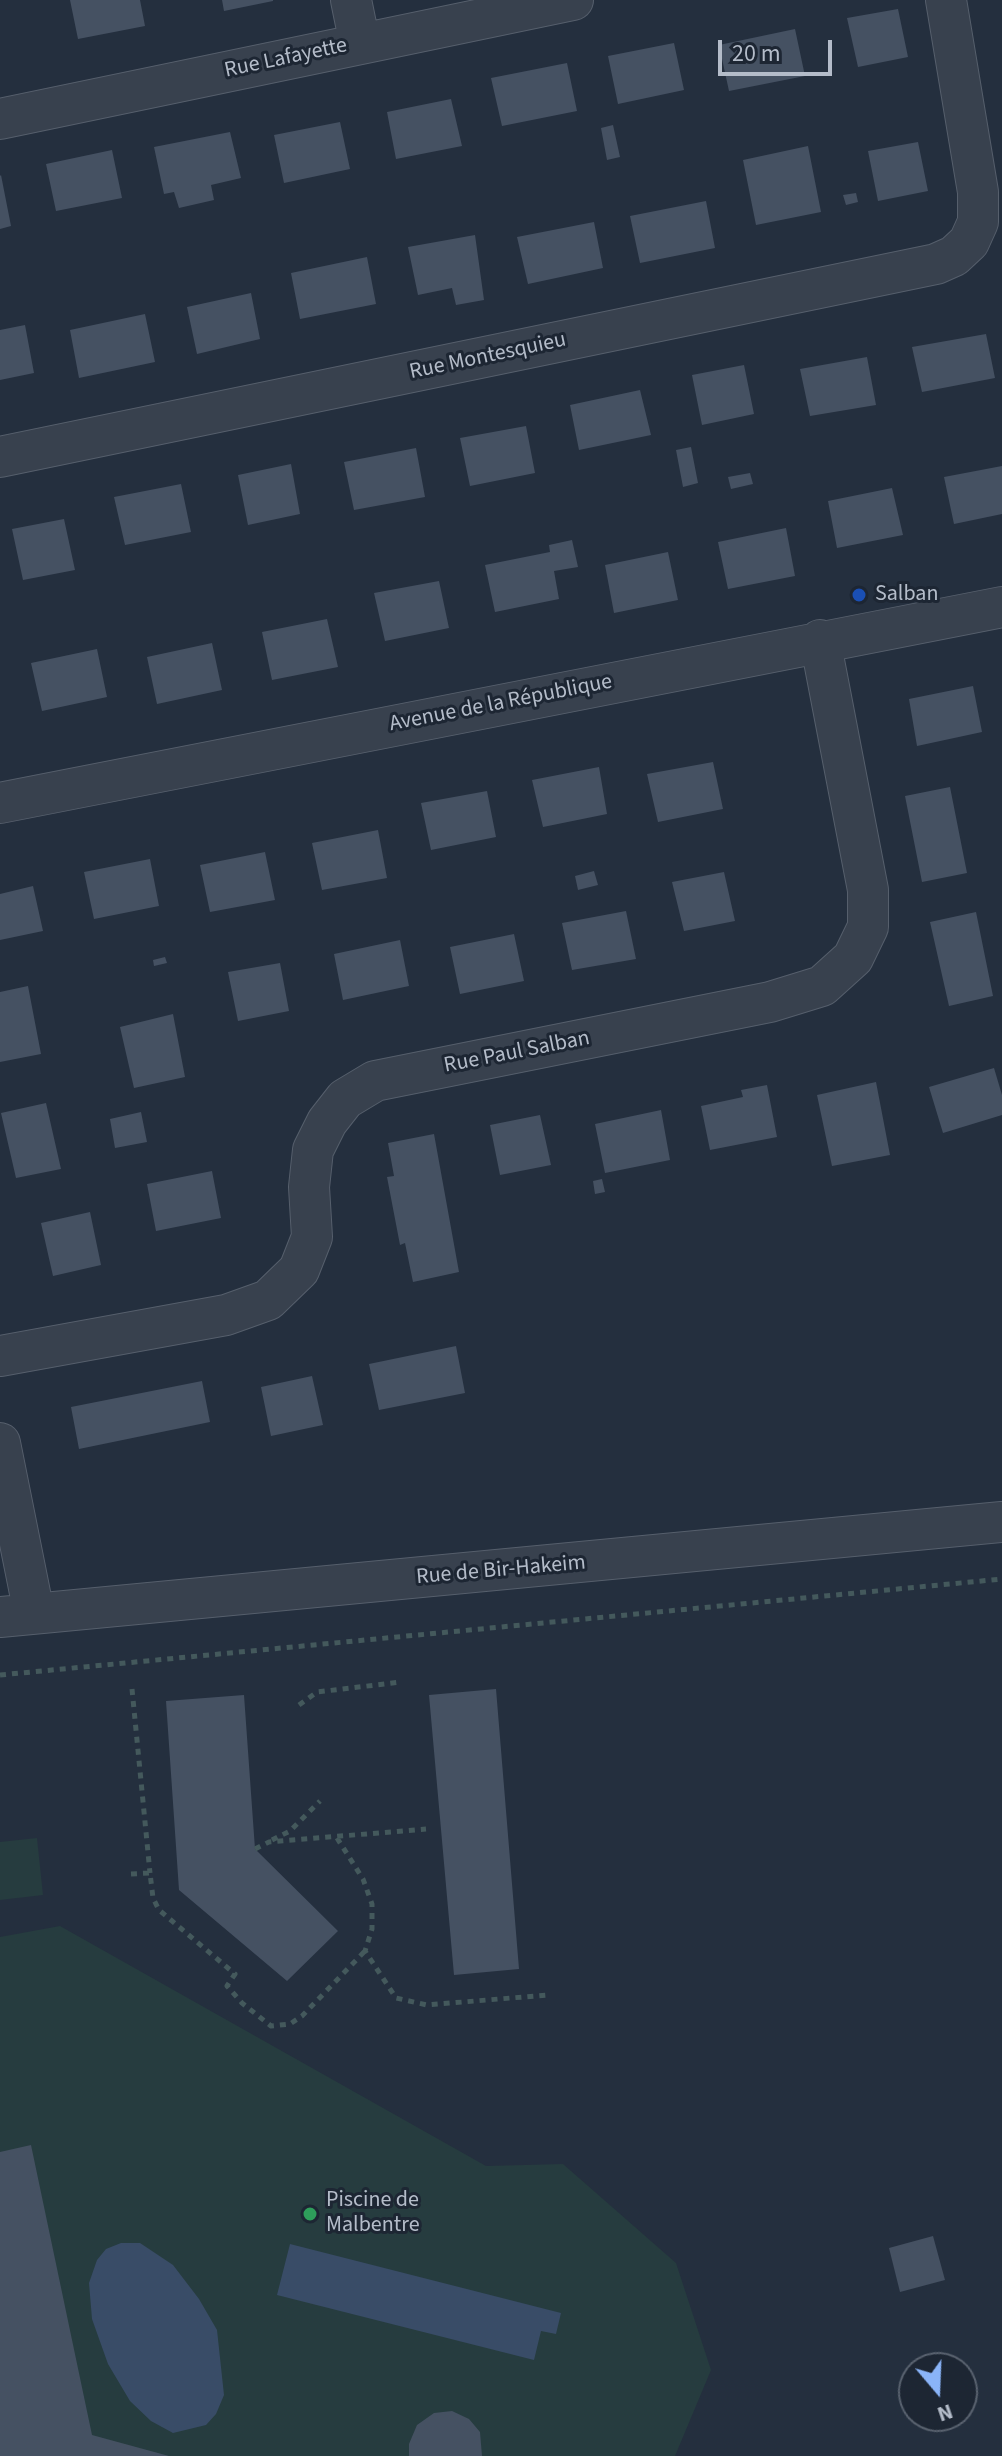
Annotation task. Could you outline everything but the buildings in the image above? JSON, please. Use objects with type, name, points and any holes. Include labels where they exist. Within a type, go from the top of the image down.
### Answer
[{"type":"street","points":[[351,0],[360,44]]},
{"type":"street","name":"Rue Lafayette","points":[[0,119],[573,0]]},
{"type":"street","name":"Rue Montesquieu","points":[[0,457],[936,264],[954,256],[969,242],[978,222],[978,192],[946,0]]},
{"type":"street","name":"Avenue de la République","points":[[0,803],[820,640],[1002,607]]},
{"type":"street","name":"Rue Paul Salban","points":[[0,1356],[226,1315],[268,1300],[299,1270],[312,1237],[309,1187],[313,1150],[327,1122],[345,1099],[375,1081],[770,1002],[822,986],[853,958],[868,927],[868,890],[820,640]]},
{"type":"street","points":[[0,1443],[17,1615]]},
{"type":"street","name":"Rue de Bir-Hakeim","points":[[17,1615],[1002,1522]]},
{"type":"path","points":[[0,1675],[1002,1579]]},
{"type":"path","points":[[299,1705],[317,1692],[401,1682]]},
{"type":"path","points":[[132,1689],[153,1898],[159,1910],[235,1974],[227,1986],[242,2003],[271,2026],[290,2024],[302,2016],[365,1951],[372,1929],[372,1904],[363,1879],[337,1838]]},
{"type":"path","points":[[255,1849],[290,1831],[320,1801]]},
{"type":"path","points":[[269,1842],[426,1829]]},
{"type":"path","points":[[131,1874],[150,1873]]},
{"type":"path","points":[[365,1951],[396,1998],[427,2005],[547,1995]]},
{"type":"green space","points":[[37,1838],[43,1895],[0,1900],[0,1842]]},
{"type":"green space","name":"Piscine de Malbentre","points":[[60,1926],[486,2166],[563,2164],[676,2263],[711,2370],[675,2456],[0,2456],[0,1937]]},
{"type":"water","points":[[121,2243],[140,2243],[173,2265],[199,2299],[217,2330],[224,2395],[216,2414],[206,2425],[173,2433],[151,2421],[130,2401],[108,2364],[92,2319],[89,2283],[97,2260],[106,2249]]},
{"type":"water","points":[[290,2244],[561,2313],[556,2334],[541,2331],[534,2360],[277,2295]]},
{"type":"place","name":"Salban","points":[[859,595]]},
{"type":"place","name":"Piscine de Malbentre","points":[[310,2214]]}]
